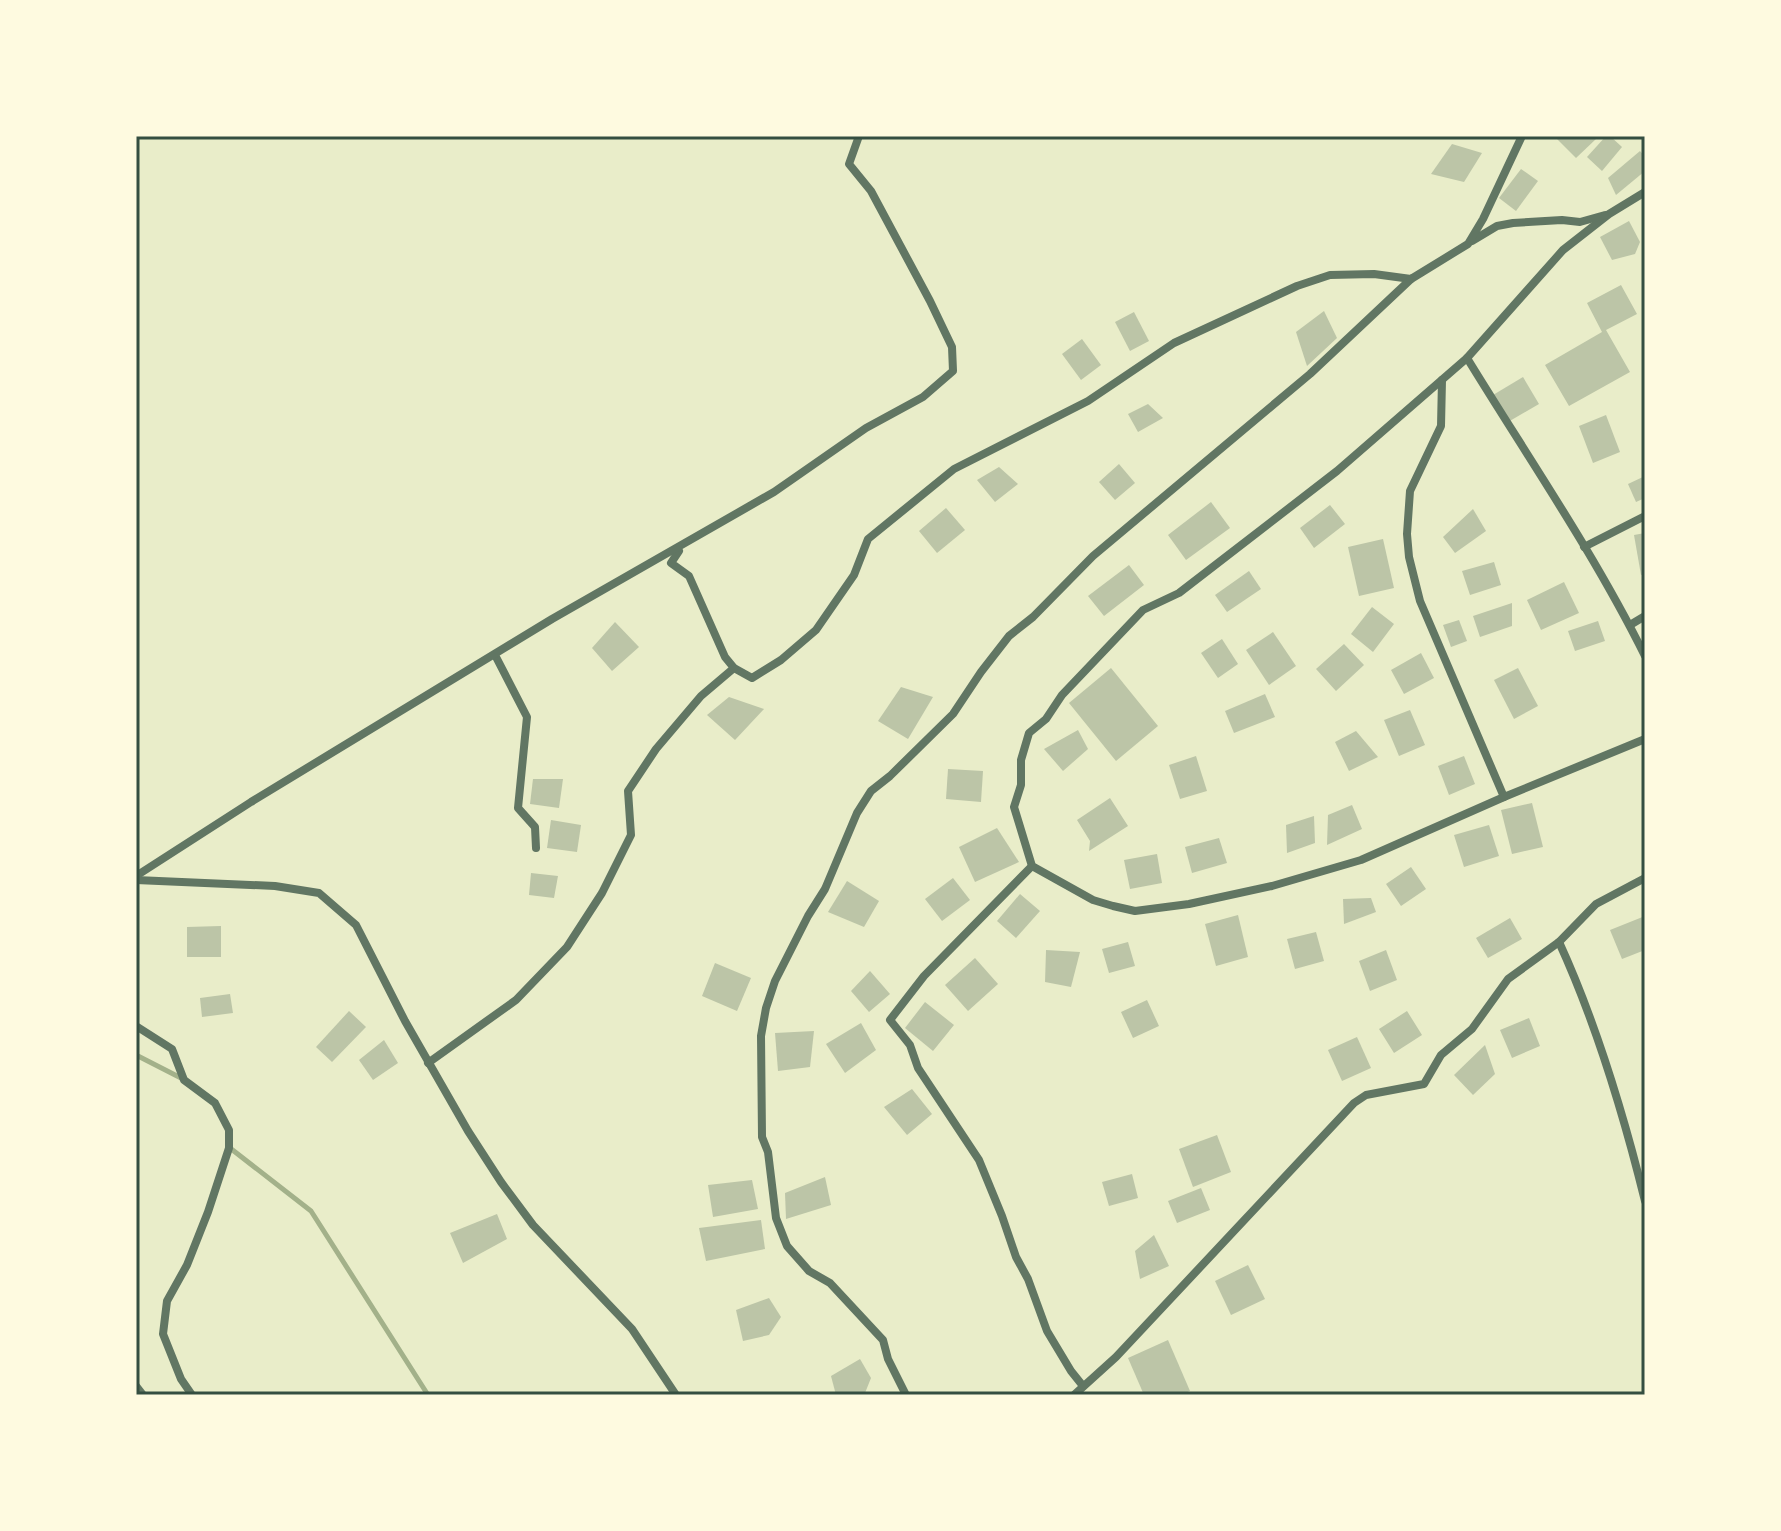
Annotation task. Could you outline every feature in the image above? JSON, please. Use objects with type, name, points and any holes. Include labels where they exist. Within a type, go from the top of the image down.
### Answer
[{"type":"street","points":[[136,878],[265,794],[597,592],[774,492],[866,428],[923,397],[953,371],[952,347],[930,301],[871,191],[849,164],[859,136]]},
{"type":"street","points":[[1468,244],[1522,136]]},
{"type":"street","points":[[1645,192],[1609,214],[1563,250],[1467,358],[1337,471],[1179,593],[1143,610],[1062,695],[1046,719],[1029,733],[1021,760],[1021,785],[1014,807],[1032,866],[1093,900],[1135,911],[1189,904],[1337,868],[1645,739]]},
{"type":"street","points":[[906,1395],[888,1359],[883,1340],[830,1283],[809,1271],[787,1246],[776,1218],[768,1152],[762,1137],[761,1036],[766,1008],[775,981],[825,889],[857,813],[871,791],[953,714],[1009,636],[1033,617],[1093,556],[1310,374],[1411,279],[1497,226],[1562,220],[1580,222],[1609,214]]},
{"type":"street","points":[[681,547],[671,563],[689,576],[725,657],[734,668],[752,678],[781,660],[816,630],[854,575],[868,539],[954,469],[1088,401],[1174,343],[1297,286],[1330,275],[1374,274],[1411,279]]},
{"type":"street","points":[[1467,358],[1584,547],[1645,656]]},
{"type":"street","points":[[1442,380],[1441,426],[1410,491],[1409,557],[1420,601],[1504,797]]},
{"type":"street","points":[[1584,547],[1645,516]]},
{"type":"street","points":[[1630,625],[1645,616]]},
{"type":"street","points":[[495,655],[527,717],[518,808],[535,827],[536,848]]},
{"type":"street","points":[[428,1063],[516,1000],[567,947],[602,893],[631,835],[628,791],[656,749],[692,707],[734,668]]},
{"type":"street","points":[[1032,866],[924,976],[890,1020],[910,1045],[918,1068],[979,1160],[1047,1331],[1083,1386]]},
{"type":"street","points":[[136,878],[275,886],[319,893],[356,925],[428,1063],[501,1182],[533,1225],[632,1329],[676,1395]]},
{"type":"street","points":[[1074,1395],[1116,1357],[1354,1103],[1366,1095],[1424,1084],[1441,1055],[1472,1029],[1508,979],[1559,942],[1596,904],[1645,878]]},
{"type":"street","points":[[1559,942],[1581,990],[1624,1119],[1645,1201]]},
{"type":"street","points":[[136,1026],[172,1049],[184,1080],[215,1103],[229,1130],[229,1148],[208,1212],[187,1265],[167,1301],[163,1334],[181,1379],[192,1395]]},
{"type":"street","points":[[136,1386],[143,1395]]},
{"type":"building","points":[[1554,136],[1593,136],[1596,139],[1576,158]]},
{"type":"building","points":[[1606,136],[1622,147],[1602,171],[1587,157]]},
{"type":"building","points":[[1452,144],[1482,153],[1464,182],[1431,174]]},
{"type":"building","points":[[1640,151],[1645,157],[1645,171],[1616,195],[1608,178]]},
{"type":"building","points":[[1521,169],[1538,181],[1516,211],[1499,198]]},
{"type":"building","points":[[1629,221],[1640,242],[1635,254],[1612,260],[1600,237]]},
{"type":"building","points":[[1621,285],[1637,314],[1606,330],[1630,372],[1569,406],[1545,365],[1602,332],[1587,303]]},
{"type":"building","points":[[1324,311],[1337,338],[1307,366],[1296,332]]},
{"type":"building","points":[[1134,312],[1149,341],[1130,351],[1115,322]]},
{"type":"building","points":[[1082,339],[1101,365],[1081,380],[1062,354]]},
{"type":"building","points":[[1523,377],[1539,404],[1508,422],[1493,395]]},
{"type":"building","points":[[1148,404],[1163,418],[1138,432],[1128,414]]},
{"type":"building","points":[[1606,415],[1620,452],[1593,463],[1579,426]]},
{"type":"building","points":[[1119,464],[1135,483],[1115,500],[1099,482]]},
{"type":"building","points":[[999,467],[1018,484],[995,502],[977,480]]},
{"type":"building","points":[[1645,476],[1645,498],[1636,502],[1628,484]]},
{"type":"building","points":[[1211,502],[1230,528],[1186,560],[1168,535]]},
{"type":"building","points":[[1330,505],[1345,524],[1314,548],[1300,528]]},
{"type":"building","points":[[946,508],[965,530],[937,553],[919,531]]},
{"type":"building","points":[[1473,509],[1486,531],[1455,553],[1443,537]]},
{"type":"building","points":[[1645,533],[1645,574],[1641,575],[1634,535]]},
{"type":"building","points":[[1383,539],[1394,588],[1359,596],[1348,547]]},
{"type":"building","points":[[1494,562],[1501,585],[1470,595],[1462,571]]},
{"type":"building","points":[[1129,565],[1144,585],[1104,616],[1088,596]]},
{"type":"building","points":[[1249,571],[1261,589],[1227,612],[1215,595]]},
{"type":"building","points":[[1564,582],[1579,613],[1541,630],[1527,600]]},
{"type":"building","points":[[1512,603],[1512,626],[1480,637],[1473,616]]},
{"type":"building","points":[[1372,607],[1394,624],[1373,652],[1351,634]]},
{"type":"building","points":[[1459,620],[1467,641],[1451,647],[1443,625]]},
{"type":"building","points":[[1598,621],[1605,641],[1575,651],[1568,631]]},
{"type":"building","points":[[615,622],[639,647],[612,671],[592,648]]},
{"type":"building","points":[[1273,632],[1296,666],[1269,685],[1246,650]]},
{"type":"building","points":[[1222,639],[1238,664],[1218,678],[1201,653]]},
{"type":"building","points":[[1344,644],[1364,665],[1336,691],[1316,669]]},
{"type":"building","points":[[1421,653],[1434,678],[1404,694],[1391,670]]},
{"type":"building","points":[[1111,668],[1158,726],[1116,761],[1069,703]]},
{"type":"building","points":[[1518,668],[1538,706],[1514,719],[1494,680]]},
{"type":"building","points":[[901,687],[933,697],[908,739],[878,721]]},
{"type":"building","points":[[1265,694],[1275,717],[1234,733],[1225,711]]},
{"type":"building","points":[[729,697],[764,709],[735,740],[707,715]]},
{"type":"building","points":[[1410,710],[1425,745],[1399,756],[1384,720]]},
{"type":"building","points":[[1078,730],[1088,749],[1063,771],[1044,749]]},
{"type":"building","points":[[1356,731],[1378,757],[1349,771],[1335,742]]},
{"type":"building","points":[[1196,756],[1207,791],[1180,799],[1169,765]]},
{"type":"building","points":[[1464,756],[1475,784],[1449,795],[1438,766]]},
{"type":"building","points":[[948,769],[983,771],[981,802],[946,799]]},
{"type":"building","points":[[533,779],[563,779],[559,808],[530,804]]},
{"type":"building","points":[[1110,798],[1128,826],[1089,851],[1090,841],[1077,820]]},
{"type":"building","points":[[1532,803],[1543,847],[1512,854],[1501,810]]},
{"type":"building","points":[[1352,805],[1362,829],[1327,845],[1328,815]]},
{"type":"building","points":[[1314,816],[1315,843],[1287,853],[1286,825]]},
{"type":"building","points":[[551,820],[581,825],[577,852],[547,848]]},
{"type":"building","points":[[1489,825],[1499,856],[1464,867],[1454,835]]},
{"type":"building","points":[[997,828],[1019,862],[975,882],[959,847]]},
{"type":"building","points":[[1219,838],[1227,863],[1192,873],[1185,847]]},
{"type":"building","points":[[1157,854],[1162,883],[1130,889],[1124,860]]},
{"type":"building","points":[[1411,867],[1426,889],[1401,906],[1386,884]]},
{"type":"building","points":[[531,873],[558,876],[554,898],[529,895]]},
{"type":"building","points":[[953,878],[970,900],[942,921],[925,899]]},
{"type":"building","points":[[847,881],[879,901],[864,927],[828,912]]},
{"type":"building","points":[[1020,894],[1040,911],[1016,938],[997,921]]},
{"type":"building","points":[[1371,898],[1376,912],[1344,924],[1343,899]]},
{"type":"building","points":[[1238,915],[1248,957],[1216,966],[1205,924]]},
{"type":"building","points":[[1645,916],[1645,950],[1622,959],[1610,930]]},
{"type":"building","points":[[1510,918],[1522,939],[1488,958],[1476,938]]},
{"type":"building","points":[[221,926],[221,957],[187,957],[187,927]]},
{"type":"building","points":[[1316,932],[1324,961],[1295,969],[1287,939]]},
{"type":"building","points":[[1128,942],[1135,966],[1109,973],[1102,949]]},
{"type":"building","points":[[1046,950],[1080,952],[1071,987],[1045,982]]},
{"type":"building","points":[[1386,950],[1397,980],[1370,991],[1359,961]]},
{"type":"building","points":[[975,958],[998,984],[968,1011],[945,985]]},
{"type":"building","points":[[715,963],[751,978],[737,1011],[702,996]]},
{"type":"building","points":[[870,971],[890,994],[869,1012],[851,991]]},
{"type":"building","points":[[230,994],[233,1013],[202,1017],[200,998]]},
{"type":"building","points":[[1147,1000],[1159,1026],[1133,1038],[1121,1012]]},
{"type":"building","points":[[925,1002],[954,1025],[933,1051],[905,1028]]},
{"type":"building","points":[[349,1011],[366,1027],[332,1062],[316,1047]]},
{"type":"building","points":[[1407,1011],[1422,1035],[1394,1053],[1379,1029]]},
{"type":"building","points":[[1529,1018],[1540,1046],[1512,1058],[1500,1030]]},
{"type":"building","points":[[861,1023],[876,1050],[845,1073],[826,1044]]},
{"type":"building","points":[[814,1031],[810,1067],[778,1071],[775,1033]]},
{"type":"building","points":[[1357,1037],[1371,1068],[1342,1081],[1328,1050]]},
{"type":"building","points":[[384,1040],[398,1063],[373,1080],[359,1060]]},
{"type":"building","points":[[1485,1045],[1495,1074],[1473,1095],[1454,1075]]},
{"type":"building","points":[[912,1089],[932,1114],[907,1135],[884,1107]]},
{"type":"building","points":[[1217,1135],[1231,1172],[1193,1187],[1179,1149]]},
{"type":"building","points":[[1132,1174],[1138,1198],[1109,1206],[1102,1182]]},
{"type":"building","points":[[825,1177],[831,1205],[786,1219],[785,1193]]},
{"type":"building","points":[[752,1180],[758,1209],[713,1217],[708,1185]]},
{"type":"building","points":[[1201,1188],[1210,1210],[1177,1223],[1168,1201]]},
{"type":"building","points":[[497,1214],[507,1239],[463,1263],[450,1233]]},
{"type":"building","points":[[761,1220],[765,1249],[706,1261],[699,1228]]},
{"type":"building","points":[[1154,1235],[1169,1266],[1140,1279],[1135,1251]]},
{"type":"building","points":[[1248,1265],[1265,1299],[1231,1315],[1215,1281]]},
{"type":"building","points":[[769,1298],[781,1317],[769,1335],[743,1341],[736,1310]]},
{"type":"building","points":[[1168,1340],[1190,1391],[1180,1395],[1144,1395],[1128,1358]]},
{"type":"building","points":[[860,1359],[871,1378],[865,1393],[836,1395],[831,1376]]},
{"type":"waterway","points":[[136,1055],[181,1078]]},
{"type":"waterway","points":[[230,1148],[311,1211],[428,1395]]}]
